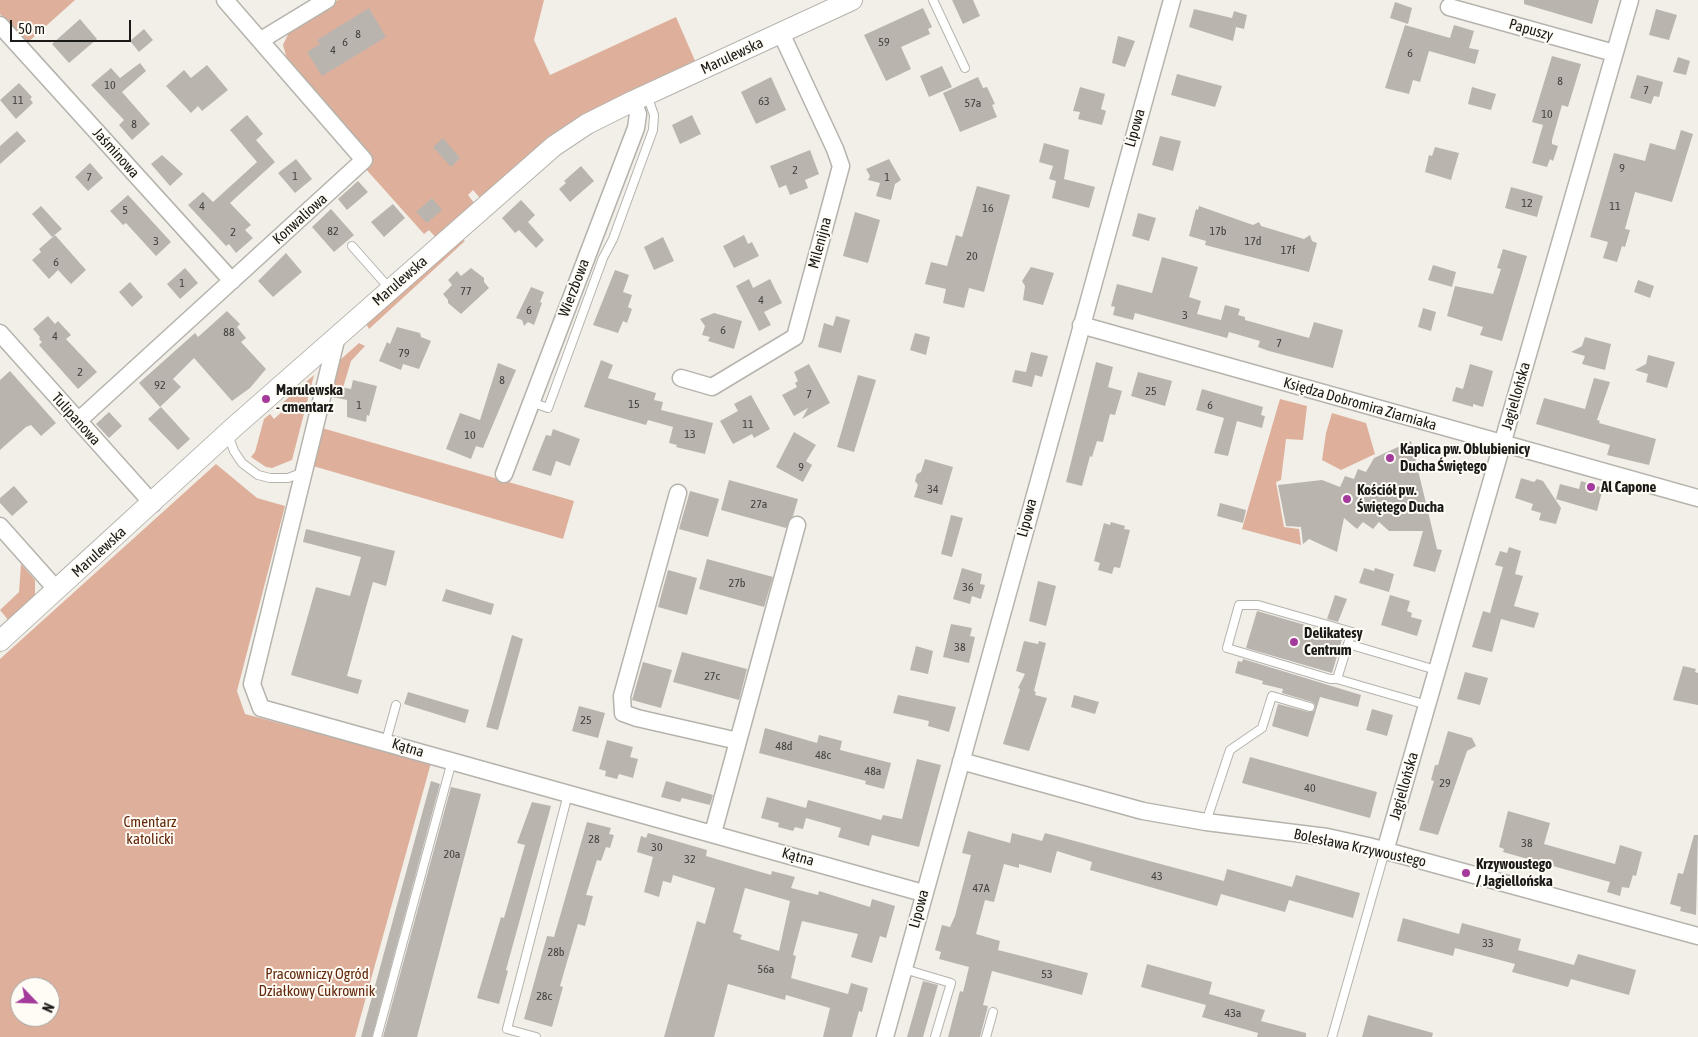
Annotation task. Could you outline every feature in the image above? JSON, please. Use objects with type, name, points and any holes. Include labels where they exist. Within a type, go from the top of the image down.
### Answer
[{"type":"street","name":"Konwaliowa","points":[[78,421],[364,160],[225,0]]},
{"type":"street","points":[[261,40],[327,0]]},
{"type":"street","name":"Marulewska","points":[[0,641],[153,504],[228,433],[554,146],[587,124],[640,98],[852,0]]},
{"type":"street","name":"Lipowa","points":[[884,1037],[1172,0]]},
{"type":"street","name":"Jagiellońska","points":[[1385,851],[1630,0]]},
{"type":"street","name":"Papuszy","points":[[1449,7],[1614,53]]},
{"type":"street","name":"Jaśminowa","points":[[0,25],[232,281]]},
{"type":"street","name":"Milenijna","points":[[681,378],[712,387],[795,337],[841,166],[835,149],[781,33]]},
{"type":"street","name":"Wierzbowa","points":[[504,474],[636,128],[640,98]]},
{"type":"street","name":"Księdza Dobromira Ziarniaka","points":[[1081,325],[1698,498]]},
{"type":"street","name":"Tulipanowa","points":[[0,333],[153,504]]},
{"type":"street","name":"Kątna","points":[[337,336],[252,684],[261,708],[386,741],[923,893]]},
{"type":"street","points":[[678,493],[622,696],[623,713],[637,718],[738,741]]},
{"type":"street","points":[[713,834],[798,525]]},
{"type":"street","points":[[0,526],[57,590]]},
{"type":"street","name":"Bolesława Krzywoustego","points":[[961,761],[1144,812],[1206,822],[1327,837],[1698,936]]},
{"type":"lane","points":[[933,0],[965,68]]},
{"type":"lane","points":[[352,246],[390,290]]},
{"type":"lane","points":[[228,433],[238,457],[258,474],[270,478],[288,478],[304,472]]},
{"type":"lane","points":[[1337,679],[1352,632],[1258,605],[1240,605],[1227,648],[1330,679],[1337,679],[1427,704]]},
{"type":"lane","points":[[1348,644],[1436,670]]},
{"type":"lane","points":[[1206,822],[1230,750],[1262,728],[1272,696],[1310,707]]},
{"type":"lane","points":[[386,741],[396,705]]},
{"type":"lane","points":[[377,1037],[452,761]]},
{"type":"lane","points":[[536,1037],[507,1029],[568,794]]},
{"type":"lane","points":[[1332,1037],[1385,851]]},
{"type":"lane","points":[[903,968],[951,983],[935,1037]]},
{"type":"lane","points":[[986,1037],[993,1012]]},
{"type":"green space","points":[[0,0],[75,0],[27,43],[0,14]]},
{"type":"green space","points":[[338,0],[544,0],[534,40],[550,75],[676,17],[696,63],[581,118],[554,134],[480,198],[473,190],[468,195],[475,204],[437,239],[429,230],[424,234],[364,167],[371,159],[287,59],[283,45],[292,26]]},
{"type":"green space","points":[[459,238],[465,241],[369,329],[365,322]]},
{"type":"green space","points":[[359,343],[365,346],[351,361],[342,391],[333,387],[339,361]]},
{"type":"green space","points":[[314,375],[292,460],[272,468],[266,467],[251,457],[255,452],[264,419],[270,414],[274,419],[285,409],[281,404]]},
{"type":"green space","points":[[1280,399],[1307,406],[1303,440],[1286,439],[1281,480],[1276,482],[1284,527],[1299,529],[1301,545],[1242,529]]},
{"type":"green space","points":[[1332,413],[1366,423],[1375,454],[1341,470],[1322,460],[1326,433]]},
{"type":"green space","points":[[322,428],[574,501],[563,539],[313,466]]},
{"type":"green space","name":"Cmentarz katolicki","points":[[216,464],[257,498],[285,506],[237,691],[245,714],[431,763],[355,1037],[0,1037],[0,659]]},
{"type":"green space","points":[[21,564],[35,580],[35,599],[9,621],[0,610],[19,592]]},
{"type":"building","points":[[952,0],[973,0],[980,16],[963,24]]},
{"type":"building","points":[[1524,0],[1599,0],[1592,24],[1524,4]]},
{"type":"building","points":[[1395,2],[1412,8],[1408,24],[1390,18]]},
{"type":"building","points":[[369,8],[386,37],[322,76],[307,52],[320,44],[317,40]]},
{"type":"building","points":[[923,8],[932,27],[928,29],[930,34],[901,47],[911,69],[886,81],[864,35]]},
{"type":"building","points":[[1194,9],[1232,18],[1234,11],[1247,15],[1244,29],[1236,27],[1233,41],[1189,27]]},
{"type":"building","points":[[1656,9],[1677,15],[1669,40],[1649,35]]},
{"type":"building","points":[[80,19],[97,39],[69,63],[52,44]]},
{"type":"building","points":[[1405,25],[1450,38],[1454,25],[1474,31],[1469,48],[1479,50],[1475,64],[1429,51],[1420,82],[1413,80],[1409,94],[1385,88]]},
{"type":"building","points":[[144,29],[153,40],[139,52],[130,41]]},
{"type":"building","points":[[1118,36],[1135,41],[1125,67],[1112,63]]},
{"type":"building","points":[[1552,56],[1581,64],[1568,107],[1562,105],[1552,140],[1552,144],[1558,146],[1553,161],[1550,159],[1547,167],[1532,163],[1543,125],[1532,122]]},
{"type":"building","points":[[1678,57],[1690,61],[1686,75],[1673,72]]},
{"type":"building","points":[[140,63],[146,71],[122,92],[150,124],[132,140],[119,125],[124,120],[91,85],[111,68],[120,78]]},
{"type":"building","points":[[207,65],[228,90],[202,111],[198,106],[191,113],[166,86],[184,70],[191,78]]},
{"type":"building","points":[[942,66],[952,87],[929,97],[920,76]]},
{"type":"building","points":[[1177,74],[1222,86],[1215,107],[1171,95]]},
{"type":"building","points":[[1637,75],[1663,82],[1659,97],[1654,96],[1651,104],[1630,98]]},
{"type":"building","points":[[771,77],[786,110],[756,124],[741,92]]},
{"type":"building","points":[[978,77],[983,88],[987,87],[995,104],[992,105],[997,117],[960,132],[943,93]]},
{"type":"building","points":[[19,83],[32,97],[30,99],[33,103],[16,119],[0,100]]},
{"type":"building","points":[[1080,87],[1105,94],[1101,109],[1106,111],[1102,125],[1078,119],[1080,112],[1073,111]]},
{"type":"building","points":[[1472,87],[1496,94],[1491,110],[1468,104]]},
{"type":"building","points":[[247,115],[263,134],[256,140],[275,162],[230,203],[251,225],[245,230],[253,238],[236,253],[229,244],[226,246],[188,205],[203,192],[213,202],[257,162],[230,130]]},
{"type":"building","points":[[692,115],[701,134],[680,144],[672,125]]},
{"type":"building","points":[[1681,130],[1693,134],[1672,202],[1635,192],[1625,229],[1630,230],[1625,247],[1622,246],[1617,262],[1603,258],[1608,242],[1590,237],[1614,153],[1645,161],[1650,143],[1675,150]]},
{"type":"building","points":[[17,131],[26,141],[0,164],[0,146]]},
{"type":"building","points":[[1160,136],[1181,141],[1173,171],[1152,165]]},
{"type":"building","points":[[443,138],[460,158],[451,167],[433,147]]},
{"type":"building","points":[[1044,143],[1069,150],[1064,179],[1095,187],[1089,208],[1052,198],[1056,181],[1049,179],[1053,166],[1039,162]]},
{"type":"building","points":[[1435,147],[1459,153],[1451,180],[1425,172],[1429,155],[1432,156]]},
{"type":"building","points":[[810,150],[819,174],[805,180],[808,188],[790,195],[786,185],[779,188],[770,166]]},
{"type":"building","points":[[162,155],[183,174],[170,186],[151,164]]},
{"type":"building","points":[[296,159],[312,179],[295,193],[278,173]]},
{"type":"building","points":[[889,159],[901,180],[895,184],[891,200],[876,196],[880,183],[868,180],[870,176],[866,169]]},
{"type":"building","points":[[90,163],[103,178],[88,191],[75,177]]},
{"type":"building","points":[[581,166],[594,181],[570,202],[559,189],[566,183],[564,181]]},
{"type":"building","points":[[358,181],[368,192],[347,210],[338,199]]},
{"type":"building","points":[[977,186],[1010,195],[984,292],[969,288],[964,308],[943,303],[946,289],[925,284],[931,262],[947,266],[956,235],[962,237]]},
{"type":"building","points":[[1511,187],[1543,196],[1537,217],[1505,208]]},
{"type":"building","points":[[128,195],[171,242],[156,256],[126,223],[123,225],[110,211]]},
{"type":"building","points":[[432,198],[442,210],[427,223],[416,212]]},
{"type":"building","points":[[521,200],[535,215],[528,222],[544,240],[536,248],[519,230],[515,233],[502,218]]},
{"type":"building","points":[[393,204],[405,218],[384,237],[371,222]]},
{"type":"building","points":[[41,206],[62,229],[52,237],[32,214]]},
{"type":"building","points":[[1199,206],[1253,225],[1259,222],[1261,226],[1304,239],[1310,235],[1312,241],[1317,243],[1309,272],[1205,245],[1206,241],[1189,236],[1196,209],[1198,210]]},
{"type":"building","points":[[331,209],[354,235],[334,252],[312,227]]},
{"type":"building","points":[[855,212],[880,220],[868,263],[843,256]]},
{"type":"building","points":[[1138,213],[1156,218],[1149,241],[1132,236]]},
{"type":"building","points":[[55,235],[86,270],[71,284],[58,270],[49,279],[32,260],[41,252],[39,249]]},
{"type":"building","points":[[744,235],[748,244],[752,242],[759,256],[734,268],[723,246]]},
{"type":"building","points":[[663,237],[674,261],[654,270],[644,247]]},
{"type":"building","points":[[1503,249],[1527,256],[1502,341],[1480,335],[1483,327],[1447,316],[1455,286],[1493,294],[1501,269],[1497,268]]},
{"type":"building","points":[[286,253],[302,272],[273,297],[258,281]]},
{"type":"building","points":[[1162,257],[1198,267],[1189,297],[1201,301],[1197,314],[1221,320],[1225,305],[1240,309],[1238,315],[1245,317],[1245,320],[1309,338],[1314,322],[1343,330],[1333,368],[1269,351],[1258,347],[1260,341],[1229,332],[1227,338],[1135,313],[1133,320],[1113,315],[1115,307],[1111,306],[1117,284],[1152,293]]},
{"type":"building","points":[[1433,265],[1456,272],[1452,287],[1428,280]]},
{"type":"building","points":[[1031,267],[1054,273],[1043,305],[1023,300],[1025,286],[1022,281]]},
{"type":"building","points":[[185,268],[198,283],[180,299],[167,284]]},
{"type":"building","points":[[471,268],[484,278],[484,282],[489,288],[461,314],[448,303],[443,294],[452,285],[448,280],[457,271],[461,276]]},
{"type":"building","points":[[615,270],[629,275],[623,292],[632,295],[628,307],[632,309],[627,323],[623,321],[618,333],[593,325]]},
{"type":"building","points":[[749,279],[753,288],[770,279],[782,303],[764,312],[771,325],[759,331],[736,286]]},
{"type":"building","points":[[1638,280],[1654,286],[1650,298],[1634,292]]},
{"type":"building","points":[[130,282],[143,297],[132,307],[119,292]]},
{"type":"building","points":[[531,287],[544,292],[534,325],[528,322],[524,326],[522,320],[516,318]]},
{"type":"building","points":[[1423,308],[1436,312],[1431,331],[1418,327]]},
{"type":"building","points":[[227,311],[240,324],[237,327],[246,338],[241,342],[266,369],[250,388],[232,401],[194,358],[173,379],[181,387],[160,407],[139,383],[195,333],[198,337]]},
{"type":"building","points":[[714,313],[742,321],[734,349],[708,341],[710,337],[702,335],[705,326],[700,319]]},
{"type":"building","points":[[48,316],[55,324],[58,321],[71,335],[66,339],[97,372],[78,389],[39,345],[42,342],[33,329]]},
{"type":"building","points":[[836,316],[850,320],[841,353],[818,347],[824,323],[833,326]]},
{"type":"building","points":[[397,327],[420,333],[421,337],[431,341],[419,369],[403,364],[401,370],[379,361],[387,342],[390,344]]},
{"type":"building","points":[[915,333],[930,337],[926,355],[910,350]]},
{"type":"building","points":[[1585,337],[1611,344],[1605,370],[1582,364],[1585,356],[1571,352],[1582,346]]},
{"type":"building","points":[[1031,352],[1048,356],[1042,377],[1035,375],[1032,387],[1012,382],[1015,370],[1026,372]]},
{"type":"building","points":[[1648,355],[1675,362],[1667,388],[1646,382],[1648,374],[1635,370],[1646,364]]},
{"type":"building","points":[[601,360],[613,365],[608,378],[656,393],[654,400],[663,402],[661,410],[713,423],[705,454],[676,447],[677,445],[669,443],[673,427],[648,420],[646,425],[584,407]]},
{"type":"building","points":[[1096,362],[1113,367],[1108,387],[1122,391],[1115,415],[1110,414],[1103,442],[1097,441],[1092,457],[1090,456],[1082,486],[1066,482]]},
{"type":"building","points":[[498,363],[516,370],[483,448],[476,446],[471,459],[446,449],[460,413],[480,420]]},
{"type":"building","points":[[809,364],[830,403],[802,419],[808,408],[794,416],[782,395],[797,387],[795,383],[798,381],[794,372]]},
{"type":"building","points":[[1470,364],[1493,371],[1483,407],[1473,404],[1473,407],[1452,401],[1456,387],[1463,389]]},
{"type":"building","points":[[10,371],[56,423],[41,436],[31,425],[26,427],[0,450],[0,380]]},
{"type":"building","points":[[1138,372],[1172,381],[1165,406],[1131,396]]},
{"type":"building","points":[[858,375],[876,380],[854,452],[837,447]]},
{"type":"building","points":[[1594,378],[1610,382],[1597,420],[1600,421],[1599,423],[1656,439],[1649,465],[1607,455],[1610,445],[1536,424],[1544,398],[1585,409]]},
{"type":"building","points":[[353,380],[377,386],[366,422],[347,417],[347,400],[332,397],[335,386],[351,389]]},
{"type":"building","points":[[1202,389],[1263,407],[1261,415],[1265,416],[1262,428],[1237,421],[1228,456],[1214,453],[1224,418],[1196,410]]},
{"type":"building","points":[[751,395],[770,429],[754,438],[752,434],[733,444],[720,421],[738,411],[734,404]]},
{"type":"building","points":[[161,407],[190,439],[178,450],[148,419]]},
{"type":"building","points":[[109,412],[122,426],[109,438],[96,424]]},
{"type":"building","points":[[553,429],[580,439],[570,466],[556,461],[551,476],[532,470],[546,435],[551,436]]},
{"type":"building","points":[[794,432],[816,445],[806,461],[812,465],[803,482],[776,467]]},
{"type":"building","name":"Kościół pw. Świętego Ducha","points":[[1411,441],[1437,549],[1442,550],[1435,572],[1413,566],[1423,531],[1389,531],[1379,522],[1373,529],[1363,522],[1357,529],[1344,518],[1337,552],[1309,539],[1303,544],[1301,527],[1286,526],[1278,485],[1322,480],[1340,487],[1345,476],[1354,479],[1358,469],[1366,472],[1374,458]]},
{"type":"building","points":[[925,459],[953,467],[942,505],[914,497],[918,485],[915,481],[917,474],[921,472]]},
{"type":"building","points":[[1521,478],[1534,482],[1537,479],[1543,481],[1561,508],[1556,524],[1539,520],[1541,513],[1531,510],[1533,504],[1515,498]]},
{"type":"building","points":[[729,480],[798,499],[793,516],[786,528],[721,510]]},
{"type":"building","points":[[1581,481],[1603,488],[1597,511],[1556,499],[1560,484],[1579,489]]},
{"type":"building","points":[[14,486],[28,502],[12,516],[0,503],[0,498]]},
{"type":"building","points":[[690,491],[719,499],[708,537],[679,529]]},
{"type":"building","points":[[1220,503],[1246,510],[1243,523],[1217,516]]},
{"type":"building","points":[[951,515],[963,518],[952,557],[941,554]]},
{"type":"building","points":[[1111,522],[1125,526],[1124,529],[1130,530],[1120,568],[1114,567],[1112,574],[1098,570],[1100,563],[1094,561],[1104,523],[1110,525]]},
{"type":"building","points":[[306,529],[395,551],[386,586],[373,582],[347,676],[362,680],[358,694],[291,675],[316,587],[350,596],[361,557],[303,542]]},
{"type":"building","points":[[1509,547],[1521,551],[1515,574],[1523,576],[1514,606],[1539,613],[1534,628],[1501,619],[1492,652],[1472,647],[1483,611],[1490,613],[1503,567],[1495,565],[1500,551],[1507,553]]},
{"type":"building","points":[[707,559],[773,577],[764,607],[699,589]]},
{"type":"building","points":[[962,568],[982,574],[980,584],[985,585],[981,599],[972,596],[970,604],[953,599]]},
{"type":"building","points":[[1364,568],[1374,571],[1375,568],[1394,574],[1389,592],[1359,583]]},
{"type":"building","points":[[668,570],[697,578],[687,615],[658,607]]},
{"type":"building","points":[[1038,581],[1056,586],[1046,626],[1029,621]]},
{"type":"building","points":[[446,589],[494,604],[491,615],[442,601]]},
{"type":"building","points":[[1335,595],[1347,599],[1338,622],[1327,619]]},
{"type":"building","points":[[1390,595],[1410,601],[1407,611],[1412,613],[1411,617],[1422,620],[1417,636],[1381,625]]},
{"type":"building","name":"Delikatesy Centrum","points":[[1257,611],[1343,636],[1332,673],[1246,648]]},
{"type":"building","points":[[951,624],[972,628],[970,636],[975,637],[969,663],[943,657]]},
{"type":"building","points":[[512,635],[523,639],[498,730],[486,727]]},
{"type":"building","points":[[1024,641],[1038,644],[1039,641],[1046,643],[1034,691],[1036,692],[1035,695],[1047,698],[1029,751],[1003,744],[1020,689],[1018,688],[1025,674],[1016,671]]},
{"type":"building","points":[[916,646],[933,651],[928,674],[910,670]]},
{"type":"building","points":[[682,652],[747,669],[739,700],[673,682]]},
{"type":"building","points":[[1243,659],[1361,695],[1358,707],[1320,697],[1308,737],[1272,726],[1278,704],[1309,712],[1314,711],[1315,705],[1312,702],[1282,693],[1283,689],[1262,684],[1263,681],[1235,673],[1238,661],[1242,662]]},
{"type":"building","points":[[643,662],[672,670],[661,708],[632,700]]},
{"type":"building","points":[[1683,666],[1696,669],[1695,672],[1698,673],[1698,705],[1673,700]]},
{"type":"building","points":[[1465,672],[1488,678],[1480,705],[1457,699]]},
{"type":"building","points":[[408,692],[469,710],[465,723],[404,704]]},
{"type":"building","points":[[898,695],[956,707],[949,732],[928,726],[929,721],[893,713]]},
{"type":"building","points":[[1074,695],[1099,702],[1095,714],[1071,707]]},
{"type":"building","points":[[579,706],[605,713],[598,738],[572,731]]},
{"type":"building","points":[[1372,709],[1393,715],[1387,736],[1366,730]]},
{"type":"building","points":[[765,728],[817,743],[819,735],[842,741],[840,750],[891,763],[884,789],[865,784],[866,781],[759,753]]},
{"type":"building","points":[[1448,731],[1472,738],[1476,746],[1467,751],[1438,835],[1419,830],[1434,781],[1431,780],[1435,765],[1438,765]]},
{"type":"building","points":[[607,740],[633,747],[630,757],[638,759],[633,778],[619,774],[617,779],[605,776],[606,771],[599,769]]},
{"type":"building","points":[[1250,757],[1377,792],[1370,818],[1242,783]]},
{"type":"building","points":[[917,759],[941,765],[919,847],[872,835],[869,846],[838,837],[841,828],[806,818],[803,829],[795,827],[793,831],[778,827],[779,823],[761,818],[767,797],[806,808],[808,800],[881,820],[883,815],[902,819]]},
{"type":"building","points":[[431,781],[440,784],[372,1037],[361,1037]]},
{"type":"building","points":[[666,781],[713,795],[710,805],[682,798],[680,802],[661,797]]},
{"type":"building","points":[[451,787],[481,794],[417,1037],[383,1037]]},
{"type":"building","points":[[532,802],[551,806],[506,970],[508,971],[499,1004],[477,998],[501,917],[504,918],[525,845],[517,843]]},
{"type":"building","points":[[1508,811],[1550,823],[1544,844],[1615,864],[1620,845],[1642,852],[1636,876],[1633,875],[1629,888],[1622,887],[1620,896],[1607,892],[1610,882],[1503,852],[1504,849],[1499,847]]},
{"type":"building","points":[[587,822],[611,828],[609,834],[614,835],[610,848],[606,847],[601,861],[597,860],[586,895],[593,896],[585,926],[578,924],[560,986],[563,987],[552,1027],[524,1019],[547,936],[554,937]]},
{"type":"building","points":[[968,831],[1010,843],[1012,833],[1042,841],[1045,833],[1224,881],[1227,869],[1292,887],[1296,875],[1360,893],[1353,918],[1289,900],[1285,912],[1221,894],[1217,906],[1090,870],[1092,862],[1057,851],[1051,873],[1019,864],[1019,868],[1004,864],[994,902],[985,900],[976,934],[1000,941],[998,950],[1088,973],[1082,995],[992,971],[983,1005],[988,1006],[980,1037],[948,1037],[960,991],[963,992],[969,967],[939,959],[941,952],[935,950],[942,925],[950,927],[955,916],[971,855],[962,853]]},
{"type":"building","points":[[648,833],[707,850],[706,856],[771,875],[772,871],[795,877],[791,888],[818,895],[819,891],[870,907],[872,899],[895,906],[886,938],[880,936],[872,963],[851,957],[858,934],[802,921],[793,955],[796,956],[791,978],[848,994],[851,983],[868,988],[862,1012],[859,1011],[852,1037],[823,1037],[830,1008],[786,995],[785,1000],[728,984],[714,1037],[664,1037],[697,921],[705,924],[715,888],[673,875],[671,883],[663,881],[659,897],[644,892],[653,857],[637,852],[641,836],[646,838]],"holes":[[[745,888],[790,901],[779,951],[740,939],[742,935],[733,932]]]},
{"type":"building","points":[[1694,835],[1698,835],[1696,915],[1680,911],[1681,907],[1670,904],[1678,873],[1683,874]]},
{"type":"building","points":[[1403,918],[1459,934],[1462,923],[1521,939],[1518,950],[1574,965],[1578,954],[1636,970],[1629,995],[1571,979],[1568,987],[1512,972],[1515,964],[1455,948],[1453,956],[1397,941]]},
{"type":"building","points":[[1147,964],[1212,982],[1209,994],[1265,1010],[1261,1021],[1306,1033],[1306,1037],[1257,1037],[1258,1033],[1202,1017],[1206,1005],[1141,987]]},
{"type":"building","points":[[923,981],[938,985],[923,1037],[907,1037]]},
{"type":"building","points":[[1368,1015],[1433,1033],[1432,1037],[1362,1037]]},
{"type":"place","name":"Marulewska - cmentarz","points":[[266,399]]},
{"type":"place","name":"Kaplica pw. Oblubienicy Ducha Świętego","points":[[1390,458]]},
{"type":"place","name":"Al Capone","points":[[1591,487]]},
{"type":"place","name":"Kościół pw. Świętego Ducha","points":[[1347,499]]},
{"type":"place","name":"Delikatesy Centrum","points":[[1294,642]]},
{"type":"place","name":"Krzywoustego / Jagiellońska","points":[[1466,873]]},
{"type":"park label","name":"Pracowniczy Ogród Działkowy Cukrownik","points":[[317,982]]}]
